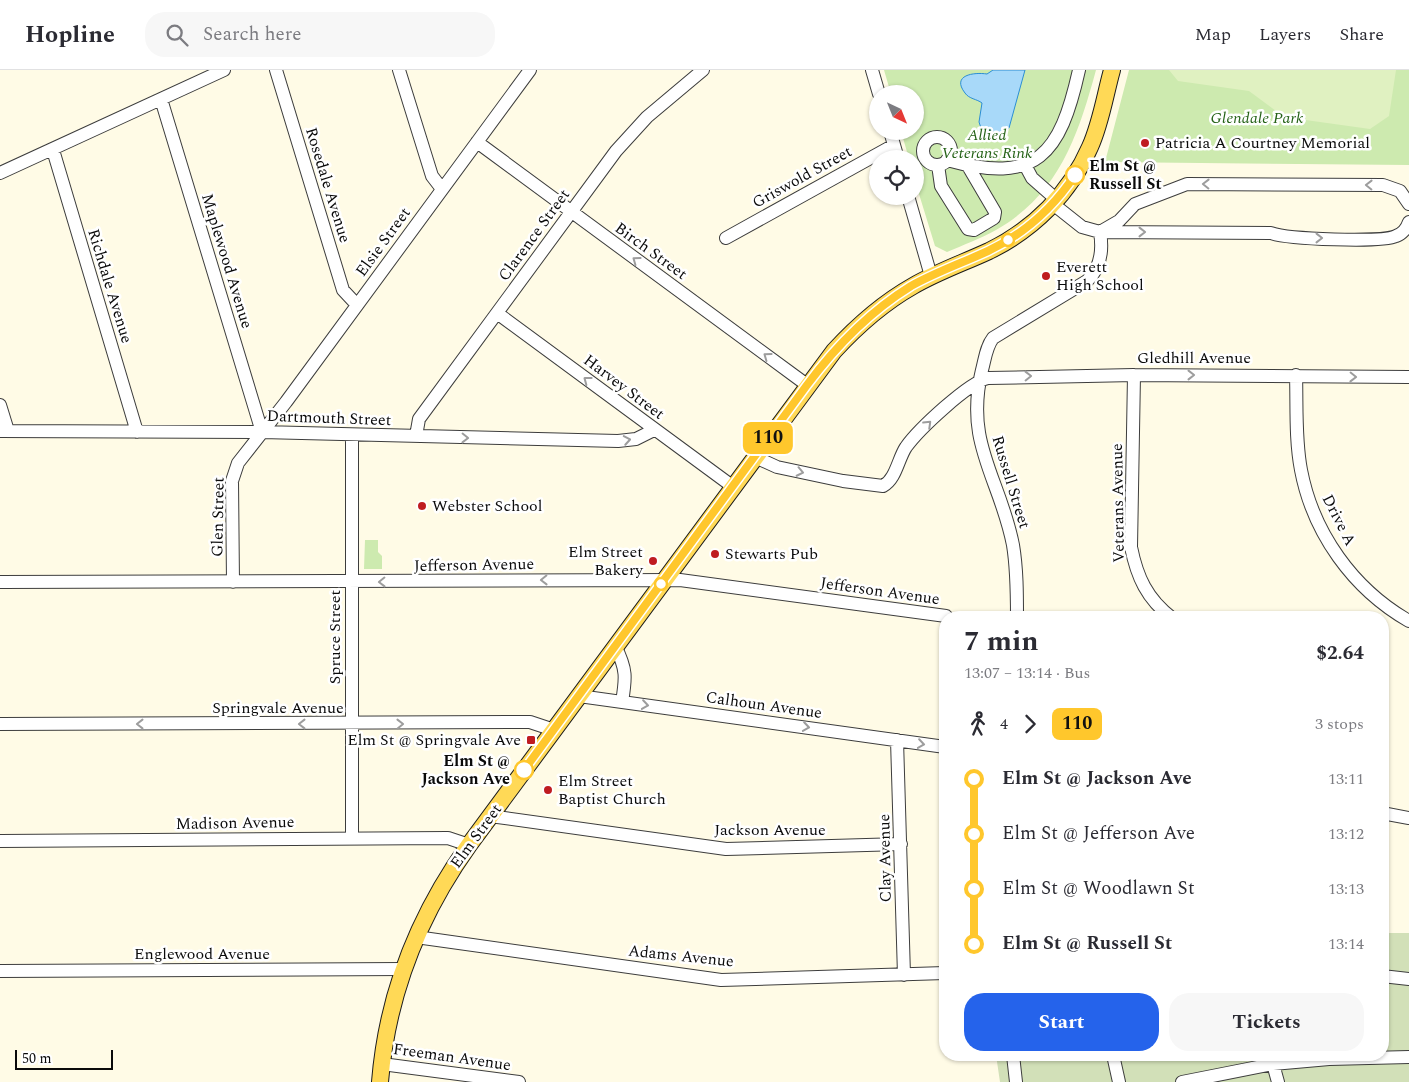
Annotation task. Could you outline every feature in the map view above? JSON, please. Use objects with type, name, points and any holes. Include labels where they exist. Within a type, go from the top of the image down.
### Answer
[{"type":"main road","name":"Elm Street","points":[[380,1082],[391,1010],[416,937],[437,895],[469,845],[732,486],[834,351],[865,320],[894,298],[931,276],[1010,239],[1034,222],[1055,202],[1076,173],[1091,146],[1112,70]]},
{"type":"street","points":[[0,174],[224,70]]},
{"type":"street","name":"Rosedale Avenue","points":[[276,70],[343,290],[357,305]]},
{"type":"street","points":[[399,70],[432,176],[442,189]]},
{"type":"street","name":"Elsie Street","points":[[262,432],[530,70]]},
{"type":"street","name":"Clarence Street","points":[[416,436],[419,419],[636,127],[703,70]]},
{"type":"street","points":[[872,70],[876,85]]},
{"type":"street","points":[[968,166],[995,212],[994,218],[974,230],[968,229],[942,186],[942,162],[1013,169],[1042,156],[1061,132],[1072,102],[1079,70]]},
{"type":"street","name":"Maplewood Avenue","points":[[161,99],[262,432]]},
{"type":"street","points":[[893,140],[895,150]]},
{"type":"street","name":"Birch Street","points":[[477,142],[807,385]]},
{"type":"street","name":"Griswold Street","points":[[726,238],[894,145]]},
{"type":"street","name":"Richdale Avenue","points":[[53,150],[137,432]]},
{"type":"street","points":[[1025,165],[1032,178],[1082,227],[1100,232],[1271,233],[1283,237],[1377,239],[1396,236],[1405,230],[1409,222]]},
{"type":"street","points":[[1100,232],[1119,221],[1135,204],[1192,183],[1383,185],[1400,191],[1409,204]]},
{"type":"street","points":[[911,205],[931,276]]},
{"type":"street","name":"Russell Street","points":[[1017,611],[1017,576],[1012,543],[984,458],[979,436],[977,402],[980,380],[990,343],[997,334],[1080,285],[1093,275],[1100,260],[1100,232]]},
{"type":"street","name":"Harvey Street","points":[[497,313],[732,486]]},
{"type":"street","name":"Gledhill Avenue","points":[[980,380],[996,377],[1134,375],[1409,377]]},
{"type":"street","name":"Veterans Avenue","points":[[1134,375],[1132,547],[1136,572],[1147,591],[1164,611]]},
{"type":"street","name":"Drive A","points":[[1296,375],[1298,454],[1305,487],[1315,517],[1353,576],[1382,603],[1409,621]]},
{"type":"street","points":[[755,457],[777,467],[843,481],[883,486],[892,479],[900,458],[913,438],[955,399],[980,380]]},
{"type":"street","points":[[0,405],[4,431]]},
{"type":"street","name":"Dartmouth Street","points":[[4,431],[262,432],[618,442],[636,438],[654,430]]},
{"type":"street","name":"Glen Street","points":[[233,582],[233,476],[238,463],[262,432]]},
{"type":"street","name":"Spruce Street","points":[[352,435],[350,582],[352,838]]},
{"type":"street","name":"Jefferson Avenue","points":[[0,582],[683,580],[939,615]]},
{"type":"street","points":[[615,646],[624,664],[626,677],[622,702]]},
{"type":"street","name":"Calhoun Avenue","points":[[579,696],[939,746]]},
{"type":"street","name":"Springvale Avenue","points":[[0,724],[530,722],[554,730]]},
{"type":"street","name":"Clay Avenue","points":[[897,740],[904,975]]},
{"type":"street","points":[[1389,814],[1409,818]]},
{"type":"street","name":"Jackson Avenue","points":[[490,816],[726,849],[901,844]]},
{"type":"street","name":"Madison Avenue","points":[[0,841],[448,838],[469,845]]},
{"type":"street","name":"Adams Avenue","points":[[416,937],[721,980],[939,973]]},
{"type":"street","name":"Englewood Avenue","points":[[0,972],[404,969]]},
{"type":"street","points":[[1389,977],[1409,979]]},
{"type":"street","points":[[1389,1058],[1409,1057]]},
{"type":"street","points":[[1014,1061],[1016,1082]]},
{"type":"street","points":[[1114,1061],[1119,1082]]},
{"type":"street","points":[[1182,1082],[1273,1064],[1307,1061]]},
{"type":"street","name":"Freeman Avenue","points":[[382,1064],[519,1082]]},
{"type":"street","points":[[1273,1064],[1278,1082]]},
{"type":"green space","name":"Allied Veterans Rink","points":[[884,70],[1096,70],[1082,118],[1063,161],[1051,181],[1036,199],[1018,215],[996,230],[947,252],[935,246],[922,205],[924,205],[924,150],[906,150],[904,140],[924,140],[924,85],[888,85]]},
{"type":"green space","name":"Glendale Park","points":[[1129,70],[1409,70],[1409,165],[1105,162]]},
{"type":"green space","points":[[1169,70],[1396,70],[1389,116],[1370,129],[1284,117],[1249,91],[1178,81]]},
{"type":"green space","points":[[365,540],[378,540],[378,552],[382,556],[382,569],[364,569]]},
{"type":"green space","points":[[1389,933],[1409,933],[1409,1082],[1000,1082],[997,1061],[1389,1061]]},
{"type":"water","points":[[993,70],[1025,70],[1009,128],[1002,134],[981,128],[979,122],[982,103],[967,95],[961,87],[962,79],[966,76],[971,74],[987,74]]},
{"type":"bus line","name":"110","points":[[524,770],[807,385],[843,340],[880,308],[913,286],[931,276],[987,252],[1018,234],[1053,204],[1075,175]]},
{"type":"place","name":"Patricia A Courtney Memorial","points":[[1145,143]]},
{"type":"place","name":"Elm St @ Russell St","points":[[1075,175]]},
{"type":"place","name":"Everett High School","points":[[1046,276]]},
{"type":"place","name":"Webster School","points":[[422,506]]},
{"type":"place","name":"Stewarts Pub","points":[[715,554]]},
{"type":"place","name":"Elm Street Bakery","points":[[653,561]]},
{"type":"place","name":"Elm St @ Springvale Ave","points":[[531,740]]},
{"type":"place","name":"Elm St @ Jackson Ave","points":[[524,770]]},
{"type":"place","name":"Elm Street Baptist Church","points":[[548,790]]}]
